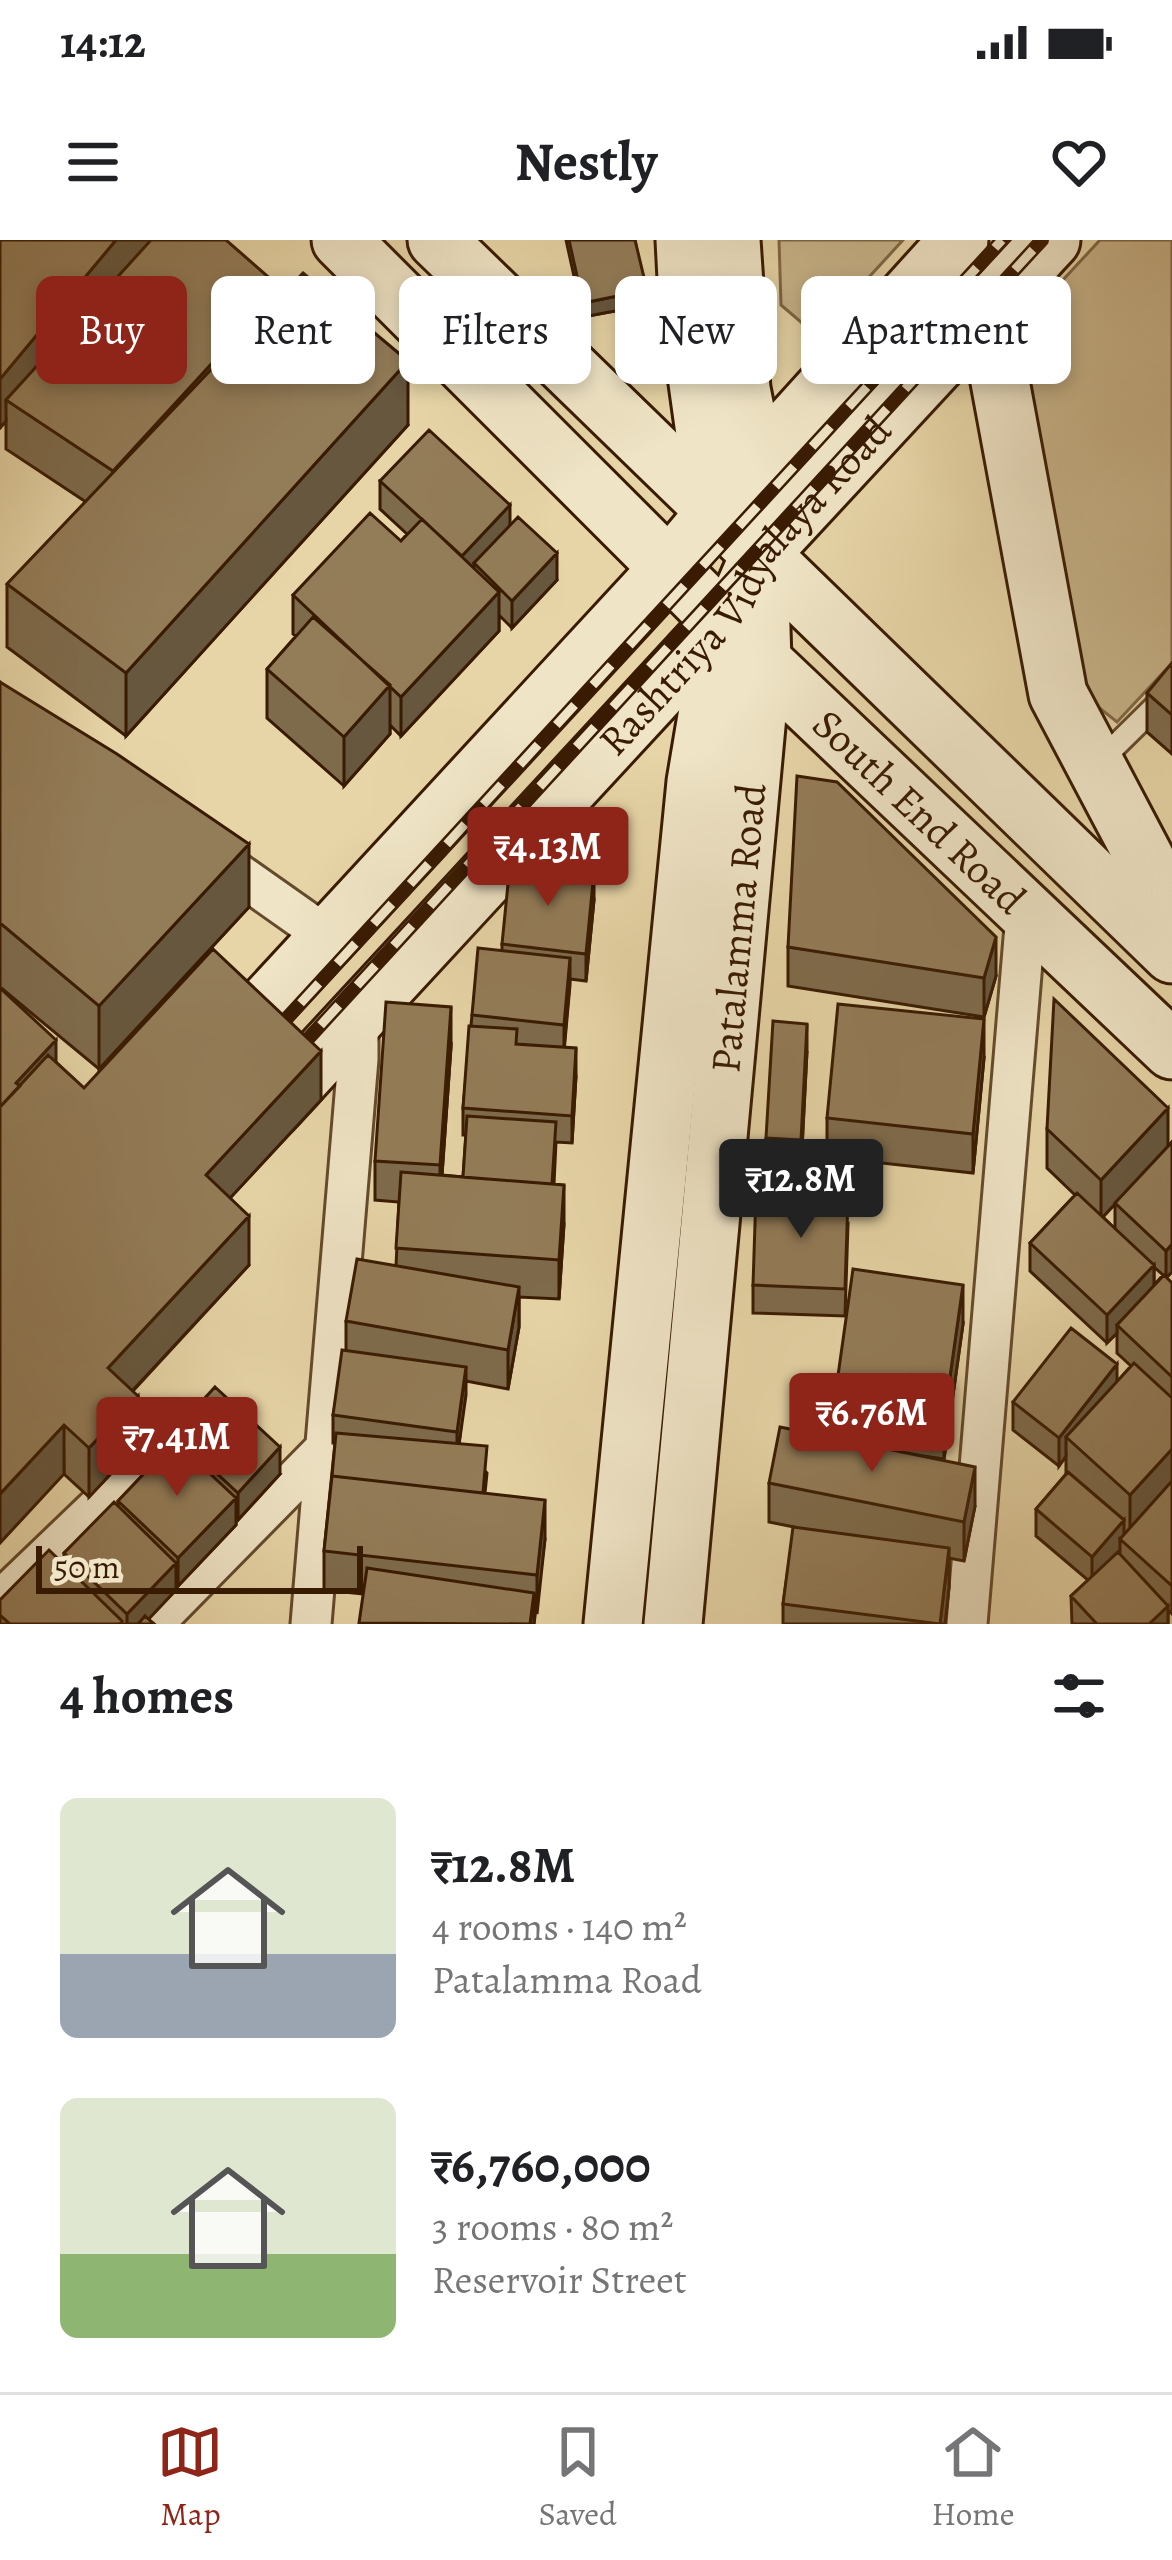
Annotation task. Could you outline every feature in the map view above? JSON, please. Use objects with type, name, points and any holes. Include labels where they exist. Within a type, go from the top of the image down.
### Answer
[{"type":"main road","name":"South End Road","points":[[341,240],[762,662],[1172,1050]]},
{"type":"main road","name":"South End Road","points":[[437,240],[1172,954]]},
{"type":"main road","points":[[685,240],[689,318],[716,512]]},
{"type":"main road","name":"Patalamma Road","points":[[673,1624],[762,662],[756,464],[741,389],[731,240]]},
{"type":"main road","name":"Rashtriya Vidyalaya Road","points":[[185,1091],[671,566],[756,464],[959,240]]},
{"type":"main road","name":"Rashtriya Vidyalaya Road","points":[[1017,276],[1051,240]]},
{"type":"main road","name":"Rashtriya Vidyalaya Road","points":[[244,1140],[723,621],[740,600],[760,554],[917,384]]},
{"type":"main road","points":[[1000,384],[1058,694],[1172,910]]},
{"type":"main road","name":"Patalamma Road","points":[[613,1624],[696,782],[723,621]]},
{"type":"street","points":[[168,824],[328,937]]},
{"type":"street","points":[[967,1624],[1026,914]]},
{"type":"street","points":[[311,1624],[358,1016]]},
{"type":"street","points":[[153,1624],[326,1448]]},
{"type":"street","points":[[0,1600],[148,1459]]},
{"type":"lane","points":[[1095,766],[1172,690]]},
{"type":"shaded area","points":[[779,240],[903,240],[870,276],[801,276],[801,322],[781,305]]},
{"type":"shaded area","points":[[1100,240],[1172,240],[1172,663],[1117,722],[1072,686],[1018,384],[1071,384],[1071,276],[1067,276]]},
{"type":"building","points":[[0,240],[116,240],[86,276],[36,276],[36,336],[0,379]]},
{"type":"building","points":[[151,240],[226,240],[267,276],[211,276],[211,364],[113,471],[6,400],[36,367],[36,384],[187,384],[187,276],[118,276]]},
{"type":"building","points":[[569,240],[635,240],[644,276],[615,276],[615,296],[591,301],[591,276],[577,276]]},
{"type":"building","points":[[375,333],[399,353],[399,371],[126,673],[7,584],[211,370],[211,384],[375,384]]},
{"type":"building","points":[[429,430],[510,505],[462,556],[380,481]]},
{"type":"building","points":[[370,513],[401,541],[422,519],[499,592],[401,697],[293,595]]},
{"type":"building","points":[[518,517],[557,553],[512,601],[474,563]]},
{"type":"building","points":[[313,617],[390,685],[344,737],[267,669]]},
{"type":"building","points":[[1172,663],[1172,715],[1147,693]]},
{"type":"building","points":[[0,682],[249,844],[99,1006],[0,923]]},
{"type":"building","points":[[797,776],[837,782],[996,937],[984,978],[788,947]]},
{"type":"building","points":[[510,864],[594,872],[586,954],[502,944]]},
{"type":"building","points":[[478,948],[570,958],[564,1025],[472,1015]]},
{"type":"building","points":[[213,949],[321,1051],[206,1175],[249,1216],[108,1368],[138,1396],[89,1448],[64,1425],[0,1494],[0,1107],[48,1055],[84,1088]]},
{"type":"building","points":[[0,988],[56,1040],[0,1107]]},
{"type":"building","points":[[1054,999],[1168,1108],[1101,1180],[1047,1129]]},
{"type":"building","points":[[386,1002],[451,1007],[440,1165],[375,1161]]},
{"type":"building","points":[[838,1004],[984,1019],[973,1134],[827,1118]]},
{"type":"building","points":[[773,1021],[807,1024],[801,1140],[766,1138]]},
{"type":"building","points":[[469,1026],[517,1029],[516,1044],[576,1048],[572,1116],[463,1108]]},
{"type":"building","points":[[467,1116],[556,1122],[552,1184],[463,1177]]},
{"type":"building","points":[[1172,1142],[1172,1244],[1166,1251],[1115,1203]]},
{"type":"building","points":[[401,1172],[564,1185],[559,1260],[396,1248]]},
{"type":"building","points":[[756,1193],[848,1197],[845,1289],[753,1285]]},
{"type":"building","points":[[1077,1193],[1154,1265],[1107,1315],[1030,1243]]},
{"type":"building","points":[[357,1259],[519,1287],[508,1350],[346,1321]]},
{"type":"building","points":[[853,1269],[963,1285],[944,1419],[834,1404]]},
{"type":"building","points":[[1164,1275],[1172,1283],[1172,1377],[1117,1325]]},
{"type":"building","points":[[1071,1328],[1117,1364],[1059,1438],[1013,1402]]},
{"type":"building","points":[[342,1350],[466,1367],[457,1432],[333,1415]]},
{"type":"building","points":[[1134,1363],[1172,1398],[1172,1449],[1130,1495],[1066,1437]]},
{"type":"building","points":[[215,1387],[280,1447],[238,1493],[173,1433]]},
{"type":"building","points":[[780,1427],[975,1467],[964,1522],[769,1483]]},
{"type":"building","points":[[336,1433],[487,1446],[483,1493],[332,1476]]},
{"type":"building","points":[[175,1441],[236,1498],[178,1558],[118,1501]]},
{"type":"building","points":[[1068,1472],[1124,1520],[1092,1557],[1036,1509]]},
{"type":"building","points":[[332,1476],[545,1500],[537,1575],[324,1551]]},
{"type":"building","points":[[1172,1481],[1172,1586],[1120,1539]]},
{"type":"building","points":[[114,1502],[176,1563],[127,1614],[64,1553]]},
{"type":"building","points":[[793,1527],[949,1548],[940,1624],[783,1604]]},
{"type":"building","points":[[49,1550],[122,1621],[119,1624],[10,1624],[0,1615],[0,1600]]},
{"type":"building","points":[[1118,1552],[1168,1606],[1149,1624],[1097,1624],[1071,1596]]},
{"type":"building","points":[[367,1568],[534,1593],[530,1624],[359,1623]]},
{"type":"railway","points":[[264,1043],[1002,240]]},
{"type":"railway","points":[[284,1065],[1042,240]]}]
